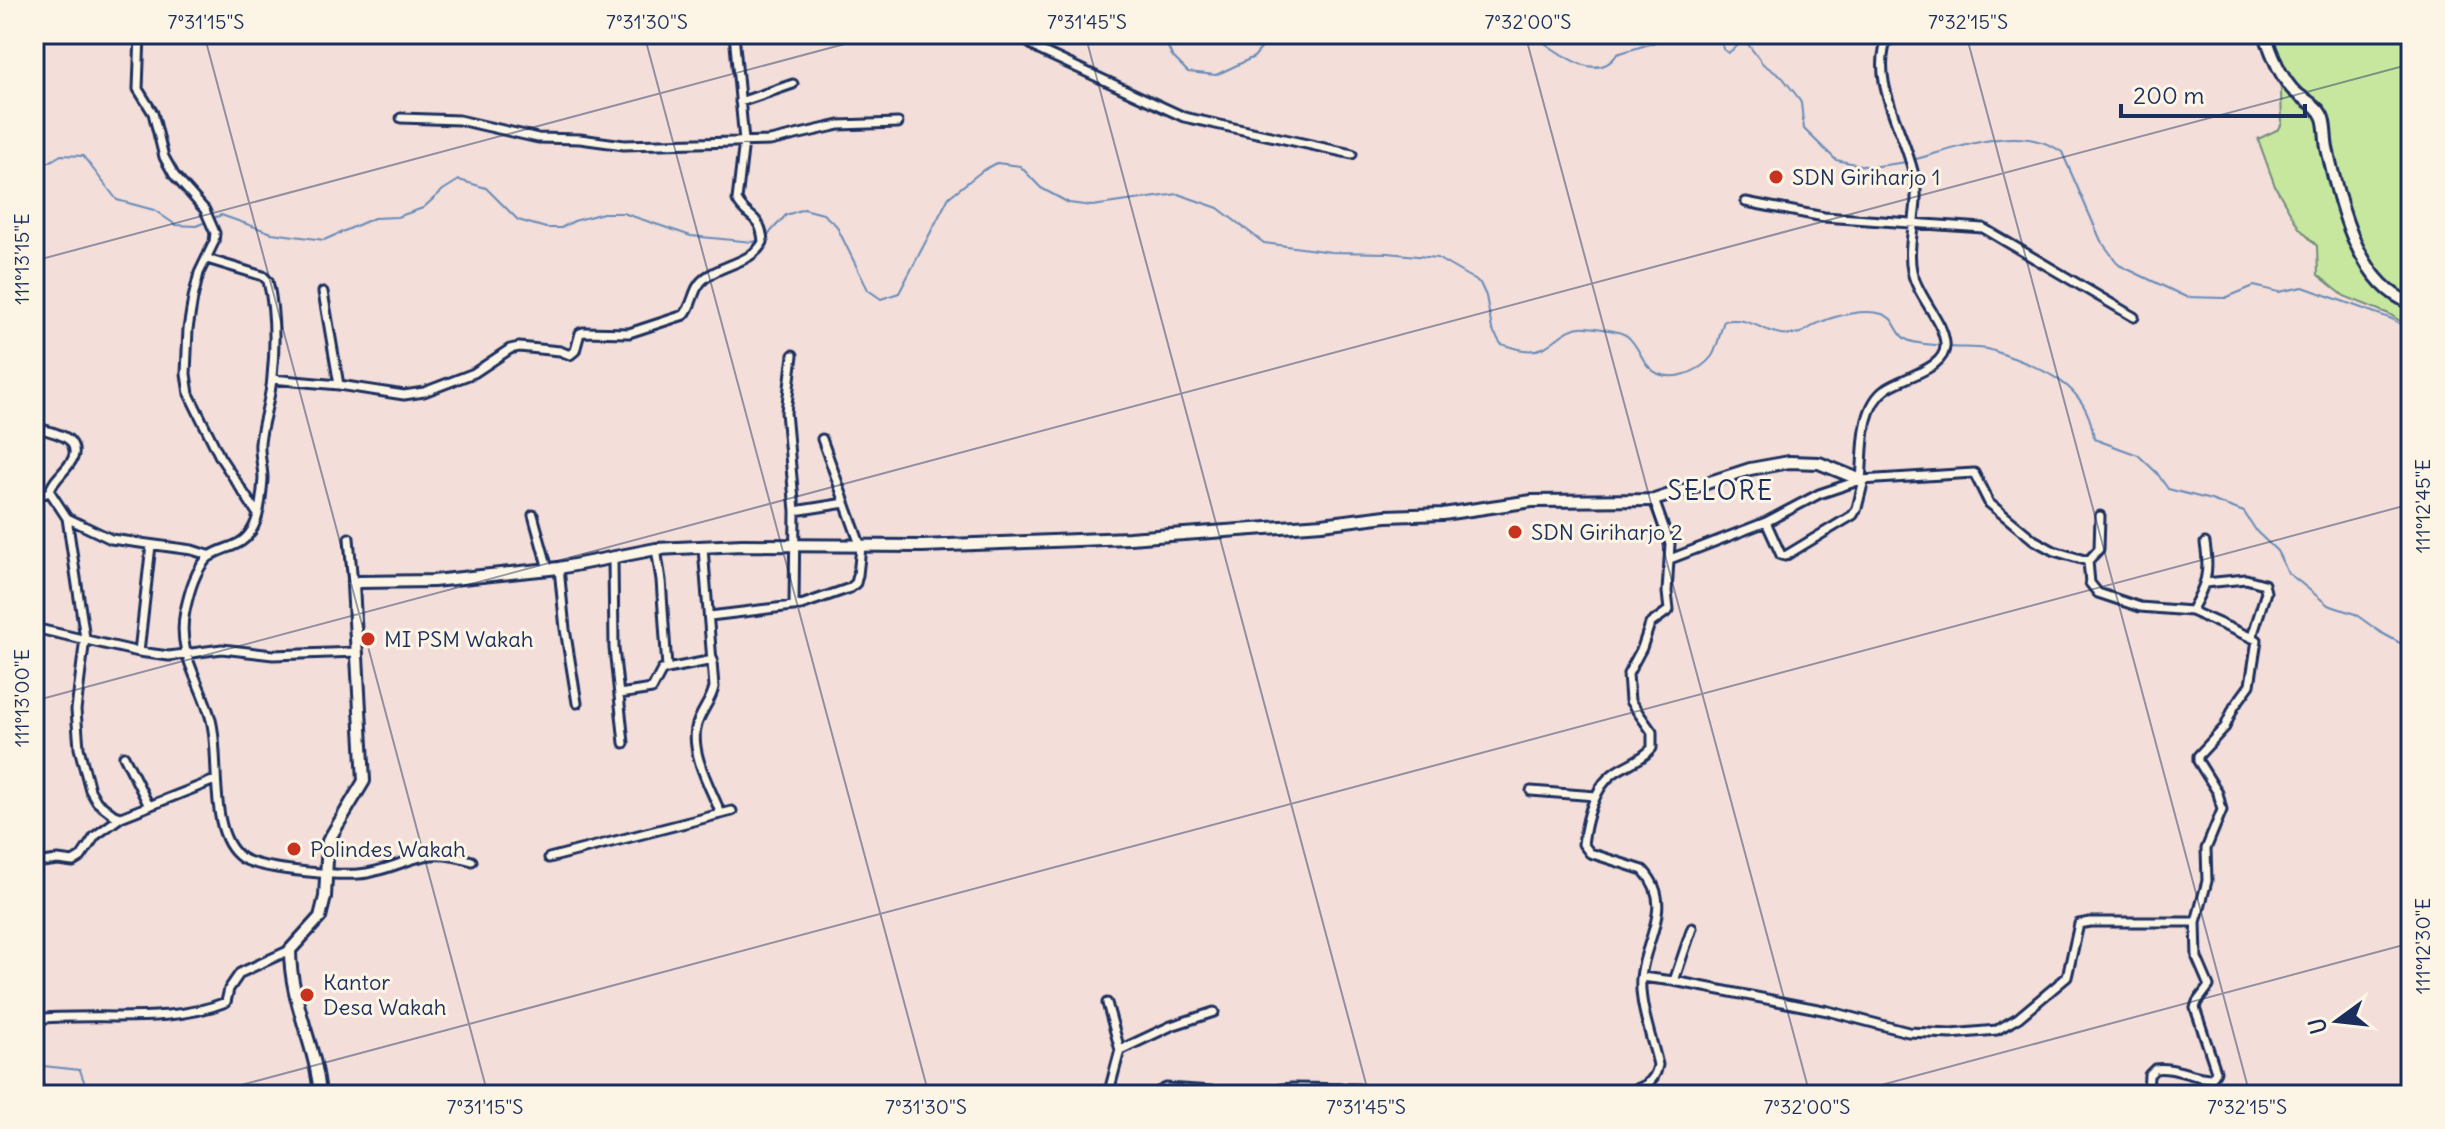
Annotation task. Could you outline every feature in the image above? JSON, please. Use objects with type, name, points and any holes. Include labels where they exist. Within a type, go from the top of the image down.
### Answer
[{"type":"street","points":[[140,34],[138,89],[153,113],[164,157],[174,175],[213,223],[214,242],[199,273],[188,329],[186,374],[189,394],[220,457],[257,513]]},
{"type":"street","points":[[272,379],[414,394],[439,388],[474,373],[510,349],[519,347],[573,354],[580,333],[629,333],[684,315],[691,297],[706,276],[749,257],[758,251],[763,239],[757,220],[740,207],[737,200],[744,141],[734,34]]},
{"type":"street","points":[[1017,34],[1039,50],[1184,117],[1352,154]]},
{"type":"street","points":[[1766,522],[1781,555],[1785,556],[1853,515],[1863,480],[1868,414],[1872,403],[1885,389],[1931,365],[1945,351],[1945,341],[1911,269],[1916,184],[1883,77],[1882,49],[1889,34]]},
{"type":"street","points":[[2265,34],[2293,91],[2319,109],[2323,117],[2330,160],[2358,250],[2380,285],[2399,299],[2411,303]]},
{"type":"street","points":[[740,102],[793,84]]},
{"type":"street","points":[[401,118],[459,120],[552,140],[580,139],[624,145],[770,141],[839,125],[898,123]]},
{"type":"street","points":[[1746,202],[1824,217],[1983,228],[2134,317]]},
{"type":"street","points":[[207,259],[263,276],[268,281],[273,336],[272,379],[259,447],[263,479],[254,525],[247,537],[229,550],[211,556],[199,569],[185,612],[183,632],[185,653],[211,719],[215,741],[215,780],[225,836],[241,858],[259,864],[325,873],[368,873],[431,854],[449,854],[472,861]]},
{"type":"street","points":[[323,292],[339,385]]},
{"type":"street","points":[[793,355],[786,412],[795,511],[794,606]]},
{"type":"street","points":[[34,426],[70,441],[74,451],[72,460],[54,481],[50,492]]},
{"type":"street","points":[[710,616],[794,606],[850,588],[856,583],[861,547],[822,439]]},
{"type":"street","points":[[353,585],[358,582],[433,581],[554,568],[656,549],[861,547],[1129,538],[1443,514],[1532,501],[1654,500],[1750,469],[1789,462],[1819,463],[1863,480]]},
{"type":"street","points":[[1670,559],[1766,522],[1819,494],[1863,480],[1974,473],[1989,503],[2034,540],[2054,551],[2088,561]]},
{"type":"street","points":[[34,496],[50,492]]},
{"type":"street","points":[[50,492],[67,518],[85,638],[76,710],[79,748],[90,790],[97,802],[105,810],[121,817]]},
{"type":"street","points":[[1613,1095],[1643,1088],[1655,1078],[1657,1071],[1641,977],[1655,930],[1658,893],[1643,870],[1587,851],[1583,844],[1596,796],[1614,773],[1644,757],[1652,748],[1652,732],[1630,701],[1628,674],[1650,624],[1669,610],[1668,536],[1654,500]]},
{"type":"street","points":[[795,511],[845,503]]},
{"type":"street","points":[[533,515],[554,568],[577,703]]},
{"type":"street","points":[[2100,516],[2099,549],[2088,561],[2090,583],[2098,593],[2140,607],[2191,611],[2252,637],[2258,643],[2250,685],[2234,707],[2225,727],[2198,756],[2199,765],[2218,793],[2222,810],[2206,849],[2207,881],[2196,922],[2197,958],[2209,986],[2195,1008],[2214,1063],[2214,1075],[2212,1078],[2201,1078],[2169,1069],[2155,1069],[2149,1075],[2148,1095]]},
{"type":"street","points":[[67,518],[111,539],[192,550],[211,556]]},
{"type":"street","points":[[34,1019],[69,1015],[178,1015],[216,1006],[226,1002],[229,989],[240,973],[290,950],[320,917],[325,897],[328,841],[364,781],[349,538]]},
{"type":"street","points":[[2191,611],[2205,583],[2209,564],[2205,543]]},
{"type":"street","points":[[139,652],[151,545]]},
{"type":"street","points":[[703,548],[713,660],[712,696],[699,720],[695,743],[721,814]]},
{"type":"street","points":[[656,549],[667,668]]},
{"type":"street","points":[[613,559],[614,648],[624,743]]},
{"type":"street","points":[[2205,583],[2246,579],[2264,584],[2266,592],[2252,637]]},
{"type":"street","points":[[34,628],[169,656],[222,649],[273,655],[358,652]]},
{"type":"street","points":[[619,694],[652,689],[659,674],[667,668],[713,660]]},
{"type":"street","points":[[124,756],[149,806]]},
{"type":"street","points":[[34,863],[73,862],[81,857],[95,836],[121,817],[215,780]]},
{"type":"street","points":[[1531,791],[1596,796]]},
{"type":"street","points":[[549,858],[732,811]]},
{"type":"street","points":[[1641,977],[1828,1011],[1908,1032],[1951,1034],[1997,1030],[2018,1018],[2067,977],[2079,924],[2196,922]]},
{"type":"street","points":[[1674,981],[1692,928]]},
{"type":"street","points":[[290,950],[292,989],[319,1077],[320,1095]]},
{"type":"street","points":[[1107,1003],[1120,1050],[1108,1095]]},
{"type":"street","points":[[1120,1050],[1171,1026],[1214,1012]]},
{"type":"street","points":[[1152,1095],[1166,1088],[1243,1093],[1292,1088],[1359,1089],[1387,1095]]},
{"type":"street","points":[[1406,1095],[1449,1090],[1477,1095]]},
{"type":"green space","points":[[2273,34],[2411,34],[2411,328],[2389,314],[2344,296],[2318,275],[2317,246],[2299,228],[2275,186],[2258,139],[2279,129],[2282,123],[2280,62]]},
{"type":"waterway","points":[[1162,34],[1172,56],[1188,72],[1216,75],[1254,57],[1273,34]]},
{"type":"waterway","points":[[1532,34],[1574,62],[1598,67],[1617,54],[1653,43],[1663,34]]},
{"type":"waterway","points":[[1720,34],[1723,49],[1728,53],[1747,43],[1763,64],[1783,78],[1801,103],[1804,129],[1836,160],[1870,167],[1907,162]]},
{"type":"waterway","points":[[1913,160],[1989,140],[2027,139],[2045,143],[2062,152],[2101,241],[2119,265],[2186,297],[2225,298],[2254,286],[2279,292],[2303,287],[2392,319],[2411,331]]},
{"type":"waterway","points":[[34,171],[61,155],[83,156],[117,200],[154,210],[176,225],[196,226],[208,221]]},
{"type":"waterway","points":[[765,238],[786,215],[804,209],[823,214],[836,225],[868,290],[881,299],[899,293],[949,197],[997,163],[1020,166],[1041,188],[1069,203],[1092,206],[1178,194],[1218,208],[1264,243],[1331,252],[1437,258],[1480,283],[1486,296],[1492,329],[1501,344],[1522,350],[1543,348],[1568,331],[1580,327],[1608,330],[1627,336],[1655,372],[1672,376],[1690,373],[1706,363],[1716,348],[1724,321],[1745,321],[1789,335],[1835,317],[1868,312],[1889,318],[1902,336],[1910,341],[1943,346]]},
{"type":"waterway","points":[[214,218],[221,215],[272,233],[324,240],[374,218],[397,217],[423,208],[459,180],[486,188],[518,220],[546,228],[561,228],[603,213],[623,213],[691,236],[759,240]]},
{"type":"waterway","points":[[1949,347],[1990,350],[2031,365],[2057,379],[2078,397],[2091,423],[2094,439],[2138,455],[2168,489],[2244,512],[2257,532],[2277,551],[2288,573],[2328,605],[2355,614],[2411,649]]},
{"type":"waterway","points":[[34,1065],[80,1070],[86,1087],[85,1095]]},
{"type":"place","name":"SDN Giriharjo 1","points":[[1776,177]]},
{"type":"place","name":"SDN Giriharjo 2","points":[[1515,532]]},
{"type":"place","name":"MI PSM Wakah","points":[[368,639]]},
{"type":"place","name":"Polindes Wakah","points":[[294,849]]},
{"type":"place","name":"Kantor Desa Wakah","points":[[307,995]]},
{"type":"district","name":"SELORE","points":[[1721,491]]}]
